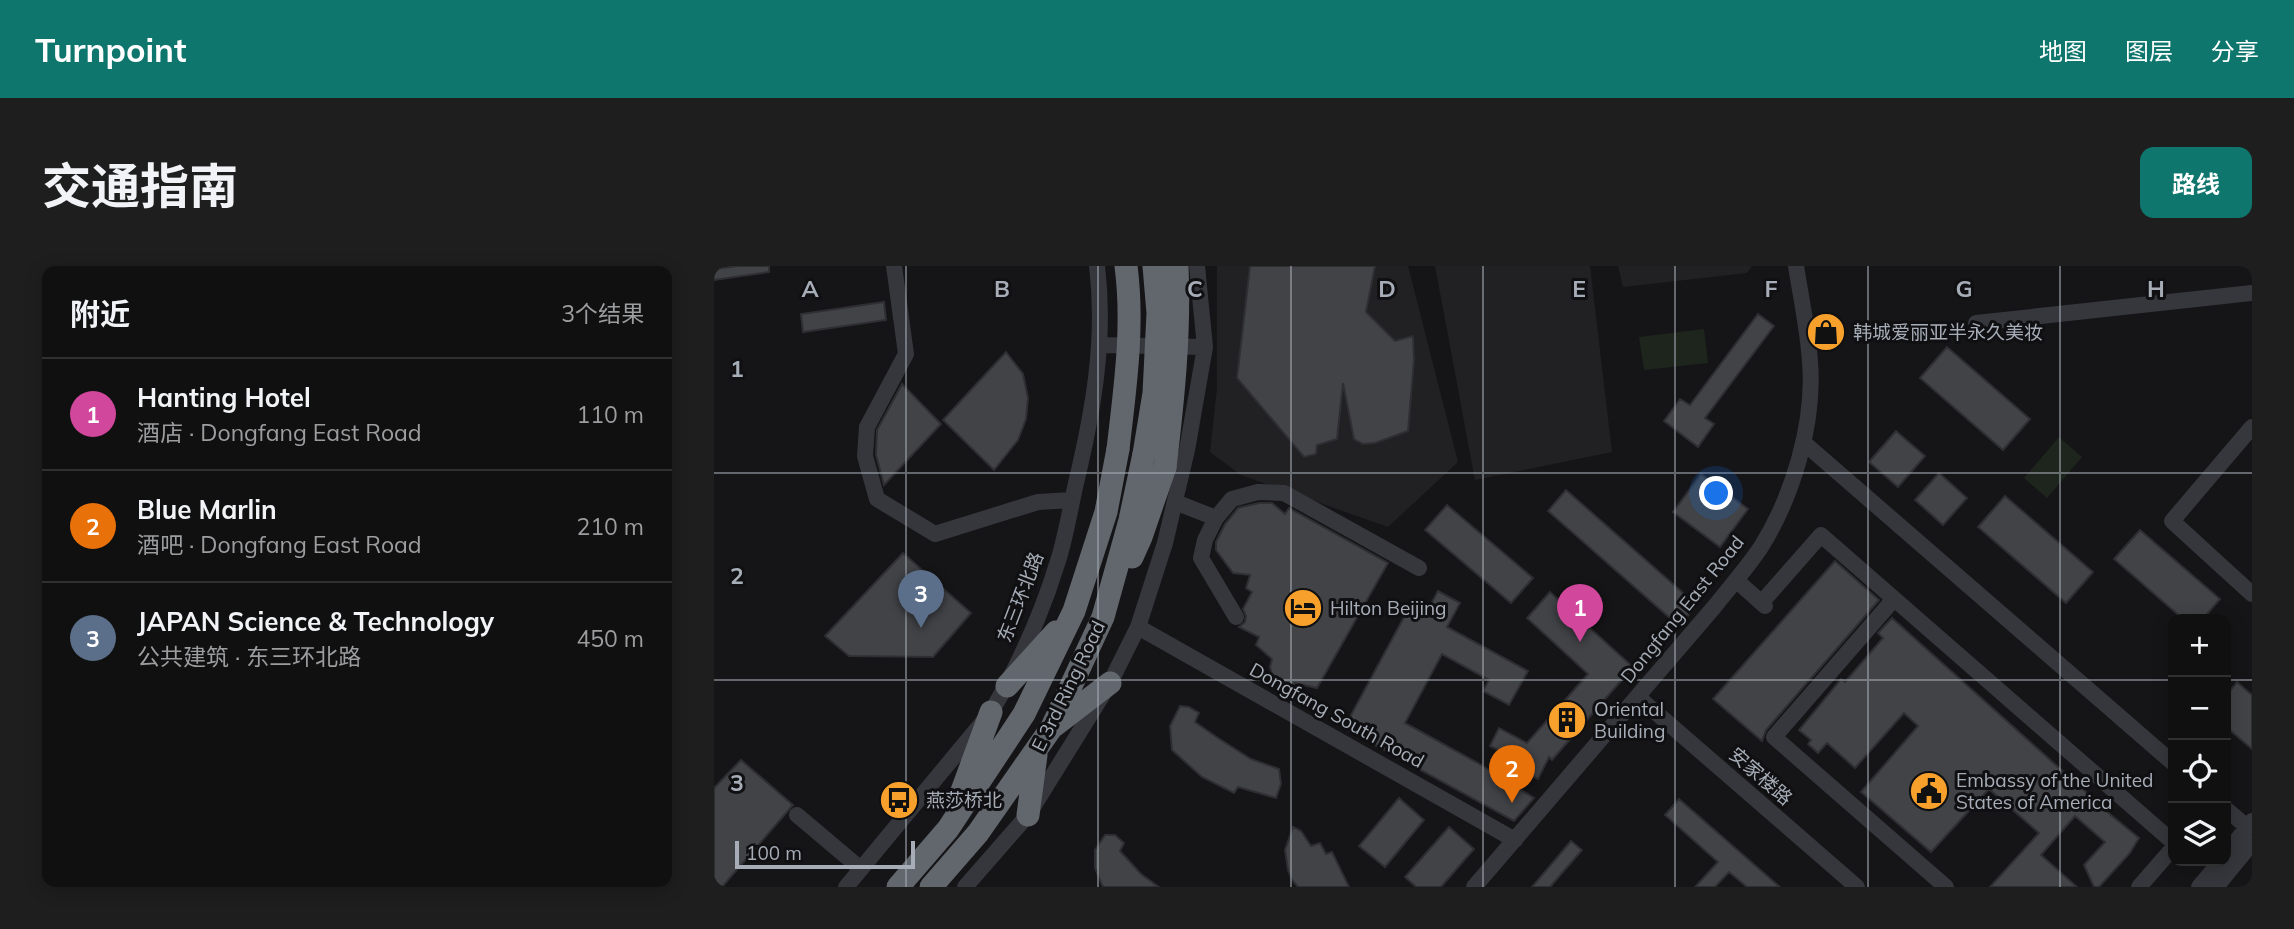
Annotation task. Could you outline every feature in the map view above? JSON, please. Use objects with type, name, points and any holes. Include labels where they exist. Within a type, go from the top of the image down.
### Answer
[{"type":"highway","name":"E 3rd Ring Road","points":[[898,887],[948,829],[1024,714],[1074,611],[1106,512],[1118,449],[1128,366],[1129,288],[1126,266]]},
{"type":"highway","name":"E 3rd Ring Road","points":[[931,887],[978,834],[1052,727],[1103,617],[1130,520],[1154,393],[1158,313],[1154,266]]},
{"type":"highway","points":[[1103,617],[1141,537],[1165,467],[1174,391],[1179,304],[1177,266]]},
{"type":"highway","points":[[1007,686],[1074,611]]},
{"type":"highway","points":[[1052,727],[1110,683]]},
{"type":"highway","points":[[948,829],[991,712]]},
{"type":"highway","points":[[1028,815],[1036,752]]},
{"type":"street","points":[[894,266],[906,354],[867,427],[865,456],[877,499],[935,534],[1038,502],[1072,500]]},
{"type":"street","name":"东三环北路","points":[[845,887],[991,712],[1007,686],[1038,617],[1058,560],[1090,427],[1100,345],[1097,266]]},
{"type":"street","points":[[965,887],[1028,815],[1110,683],[1138,627],[1175,502],[1205,347],[1197,266]]},
{"type":"street","name":"Dongfang East Road","points":[[1474,887],[1736,580],[1750,563],[1773,524],[1797,466],[1808,411],[1811,365],[1796,266]]},
{"type":"street","points":[[1976,323],[2252,293]]},
{"type":"street","points":[[1100,345],[1205,347]]},
{"type":"street","points":[[2252,428],[2172,521],[2252,594]]},
{"type":"street","points":[[1803,442],[2168,759]]},
{"type":"street","points":[[1236,617],[1201,558],[1205,540],[1216,518],[1231,499],[1258,492],[1284,493],[1419,568]]},
{"type":"street","points":[[1175,502],[1216,518]]},
{"type":"street","points":[[1736,580],[1763,604],[1821,535],[2168,838]]},
{"type":"street","points":[[1894,599],[1774,737],[1946,880]]},
{"type":"street","name":"Dongfang South Road","points":[[1138,627],[1515,840]]},
{"type":"street","name":"安家楼路","points":[[1637,697],[1857,887]]},
{"type":"street","points":[[797,815],[861,869]]},
{"type":"street","points":[[2231,816],[2249,841]]},
{"type":"street","points":[[2231,851],[2249,841]]},
{"type":"street","points":[[2216,887],[2249,841]]},
{"type":"street","points":[[2139,887],[2168,854]]},
{"type":"street","points":[[2199,887],[2217,866]]},
{"type":"shaded area","points":[[1217,266],[1408,266],[1458,462],[1388,527],[1241,475],[1210,452],[1217,388]]},
{"type":"shaded area","points":[[1435,266],[1590,266],[1612,452],[1475,480]]},
{"type":"shaded area","points":[[1618,266],[1752,266],[1747,273],[1623,287]]},
{"type":"shaded area","points":[[1704,329],[1708,363],[1644,370],[1639,337]]},
{"type":"shaded area","points":[[2059,437],[2082,457],[2047,498],[2024,478]]},
{"type":"building","points":[[769,266],[769,272],[714,280],[714,269]]},
{"type":"building","points":[[1250,266],[1375,266],[1366,312],[1395,341],[1413,336],[1414,360],[1408,431],[1375,443],[1363,444],[1354,439],[1343,383],[1337,439],[1317,445],[1316,454],[1304,457],[1237,378]]},
{"type":"building","points":[[884,302],[886,320],[803,332],[801,314]]},
{"type":"building","points":[[1758,314],[1774,326],[1705,418],[1714,424],[1698,447],[1664,421],[1680,399],[1690,405]]},
{"type":"building","points":[[1947,347],[2030,419],[2003,450],[1920,378]]},
{"type":"building","points":[[1006,352],[1023,374],[1028,398],[1026,419],[1018,440],[994,470],[943,420]]},
{"type":"building","points":[[902,384],[941,424],[884,485],[876,455],[877,430]]},
{"type":"building","points":[[1896,431],[1925,456],[1898,487],[1869,462]]},
{"type":"building","points":[[1939,473],[1967,498],[1943,525],[1915,500]]},
{"type":"building","points":[[1701,474],[1748,509],[1720,547],[1673,512]]},
{"type":"building","points":[[1566,490],[1697,605],[1679,626],[1548,511]]},
{"type":"building","points":[[2005,496],[2093,572],[2066,603],[1978,527]]},
{"type":"building","name":"Hilton Beijing","points":[[1272,503],[1285,514],[1289,508],[1388,563],[1317,688],[1295,683],[1283,697],[1278,694],[1270,667],[1272,659],[1256,645],[1259,637],[1239,627],[1245,622],[1243,609],[1252,592],[1246,588],[1250,575],[1233,573],[1216,550],[1216,542],[1225,524],[1238,508]]},
{"type":"building","points":[[1447,505],[1533,578],[1511,603],[1425,530]]},
{"type":"building","points":[[2140,530],[2220,599],[2207,614],[2177,614],[2114,559]]},
{"type":"building","points":[[903,553],[971,613],[933,657],[849,656],[825,636]]},
{"type":"building","points":[[1835,561],[1879,600],[1766,730],[1762,741],[1713,699]]},
{"type":"building","points":[[1438,591],[1460,603],[1447,627],[1528,671],[1509,705],[1483,691],[1489,680],[1442,654],[1405,723],[1478,763],[1534,798],[1514,821],[1344,728],[1410,606],[1425,615]]},
{"type":"building","points":[[1550,592],[1633,667],[1552,760],[1549,757],[1538,779],[1503,761],[1506,754],[1490,746],[1499,728],[1527,743],[1588,674],[1527,618]]},
{"type":"building","points":[[1892,618],[2095,802],[2139,838],[2130,853],[2099,887],[2094,887],[2084,865],[2105,842],[2075,816],[2041,855],[2077,887],[1990,887],[2039,833],[1989,789],[1931,852],[1861,792],[1918,726],[1904,713],[1855,768],[1827,743],[1818,753],[1808,744],[1811,740],[1799,730],[1841,679],[1845,682],[1883,638],[1878,633]]},
{"type":"building","points":[[2237,682],[2252,695],[2252,749],[2231,731],[2231,690]]},
{"type":"building","points":[[1180,706],[1189,707],[1199,713],[1195,722],[1251,759],[1279,769],[1281,784],[1276,798],[1238,787],[1234,793],[1202,777],[1172,750],[1170,726]]},
{"type":"building","points":[[741,760],[793,805],[722,887],[714,887],[714,788]]},
{"type":"building","points":[[1399,798],[1424,820],[1385,867],[1359,846]]},
{"type":"building","points":[[1679,799],[1780,887],[1747,887],[1729,872],[1715,887],[1695,887],[1718,862],[1665,815]]},
{"type":"building","points":[[1293,827],[1301,831],[1311,846],[1320,843],[1326,854],[1332,852],[1349,887],[1298,887],[1288,870],[1285,850]]},
{"type":"building","points":[[1449,827],[1474,849],[1441,887],[1416,887],[1405,877]]},
{"type":"building","points":[[1105,835],[1115,835],[1124,843],[1120,851],[1141,874],[1159,887],[1104,887],[1095,868],[1095,850]]},
{"type":"building","points":[[1571,841],[1582,850],[1550,887],[1532,887]]},
{"type":"place","name":"韩城爱丽亚半永久美妆","points":[[1826,332]]},
{"type":"place","name":"Hilton Beijing","points":[[1303,608]]},
{"type":"place","name":"JAPAN Science & Technology","points":[[921,628]]},
{"type":"place","name":"Hanting Hotel","points":[[1580,642]]},
{"type":"place","name":"Oriental Building","points":[[1567,720]]},
{"type":"place","name":"Embassy of the United States of America","points":[[1929,791]]},
{"type":"place","name":"燕莎桥北","points":[[899,800]]},
{"type":"place","name":"Blue Marlin","points":[[1512,803]]}]
